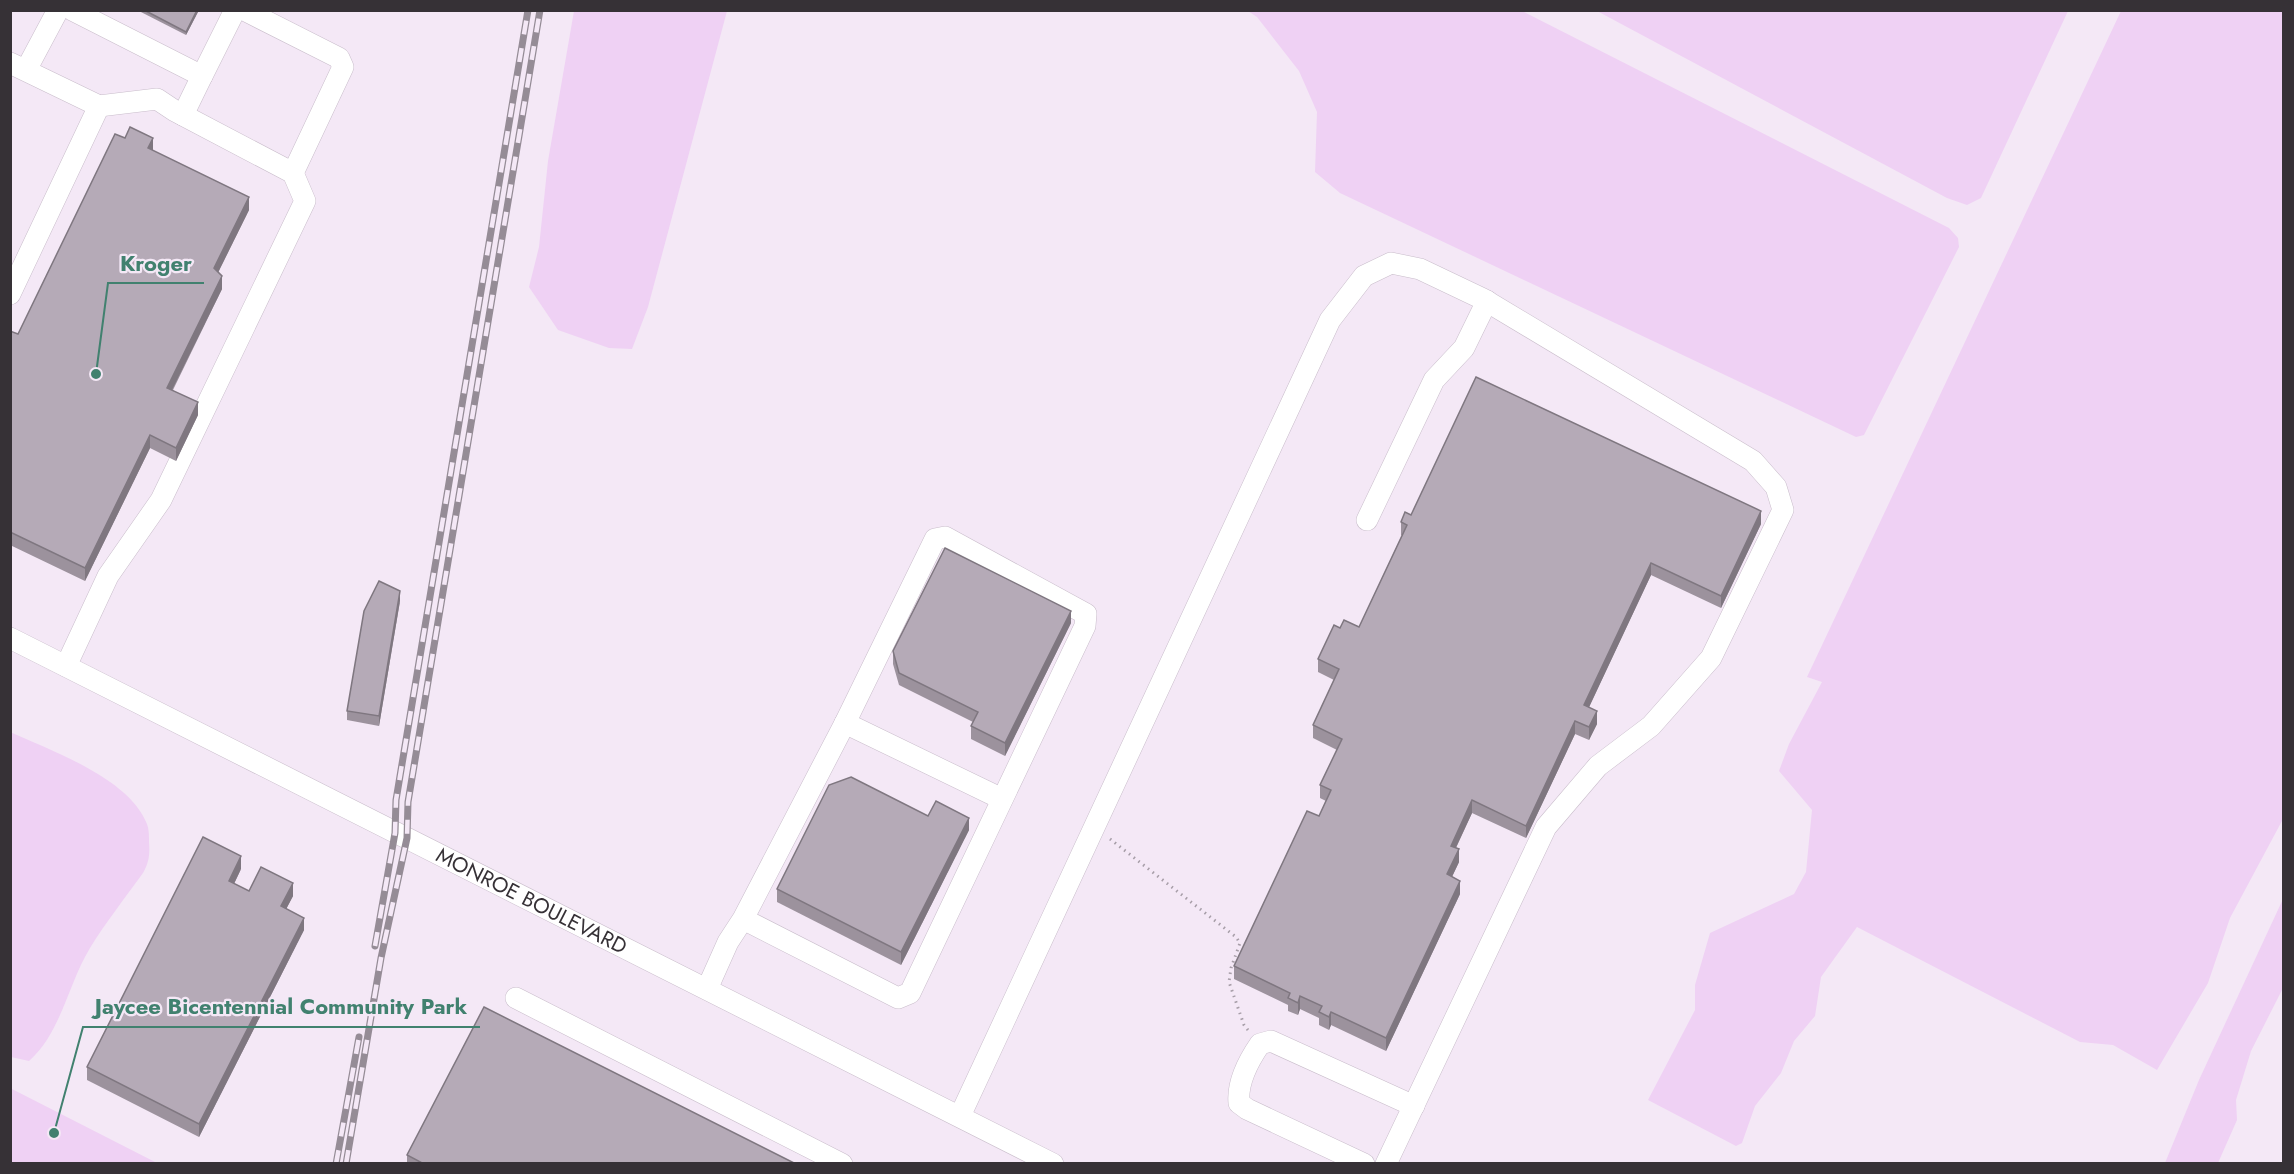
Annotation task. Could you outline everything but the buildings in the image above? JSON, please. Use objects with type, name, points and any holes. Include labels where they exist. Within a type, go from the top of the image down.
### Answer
[{"type":"street","points":[[58,10],[18,67],[99,106],[157,99],[183,115],[293,172],[305,201],[161,500],[108,576],[66,666]]},
{"type":"street","points":[[72,10],[202,76]]},
{"type":"street","points":[[183,115],[236,10]]},
{"type":"street","points":[[244,10],[339,58],[343,67],[293,172]]},
{"type":"street","points":[[10,294],[99,106]]},
{"type":"street","points":[[960,1116],[1330,320],[1364,276],[1391,262],[1420,269],[1487,301],[1753,461],[1776,487],[1783,510],[1711,658],[1651,726],[1598,766],[1546,827],[1386,1164]]},
{"type":"street","points":[[1367,520],[1434,380],[1464,348],[1487,301]]},
{"type":"street","points":[[707,989],[728,942],[743,919],[845,723],[935,538],[945,537],[1086,614],[1085,626],[910,993],[898,998],[743,919]]},
{"type":"street","name":"MONROE BOULEVARD","points":[[10,638],[1053,1164]]},
{"type":"street","points":[[845,723],[1002,799]]},
{"type":"street","points":[[516,998],[842,1164]]},
{"type":"street","points":[[1364,1164],[1247,1109],[1239,1103],[1238,1091],[1260,1044],[1270,1041],[1414,1106]]},
{"type":"path","points":[[1094,827],[1236,937],[1240,943],[1231,968],[1229,982],[1244,1025],[1260,1044]]},
{"type":"shaded area","points":[[574,11],[727,11],[648,307],[632,349],[609,348],[558,330],[529,287],[539,247],[548,161]]},
{"type":"shaded area","points":[[1248,11],[1522,11],[1949,228],[1958,238],[1959,247],[1864,435],[1856,437],[1340,193],[1315,172],[1317,112],[1299,71],[1257,17]]},
{"type":"shaded area","points":[[1597,11],[2068,11],[1981,198],[1967,205],[1947,198]]},
{"type":"shaded area","points":[[2121,11],[2283,11],[2283,819],[2230,918],[2208,983],[2157,1070],[2113,1045],[2080,1042],[1857,927],[1821,977],[1815,1016],[1794,1041],[1781,1073],[1755,1106],[1742,1143],[1736,1146],[1648,1100],[1695,1010],[1695,985],[1710,933],[1794,894],[1806,872],[1812,810],[1779,771],[1789,744],[1822,682],[1807,677]]},
{"type":"shaded area","points":[[10,732],[67,757],[107,780],[138,808],[147,824],[149,835],[148,862],[143,873],[90,948],[49,1037],[29,1061],[11,1057]]},
{"type":"shaded area","points":[[2283,899],[2283,988],[2251,1051],[2236,1100],[2237,1120],[2218,1163],[2165,1163],[2199,1080]]},
{"type":"shaded area","points":[[10,1088],[157,1163],[11,1163]]},
{"type":"railway","points":[[375,946],[395,833],[396,800],[528,10]]},
{"type":"railway","points":[[346,1164],[381,958],[407,838],[408,802],[540,10]]},
{"type":"railway","points":[[336,1164],[359,1037]]},
{"type":"place","name":"Kroger","points":[[96,374]]},
{"type":"place","name":"Jaycee Bicentennial Community Park","points":[[54,1133]]}]
